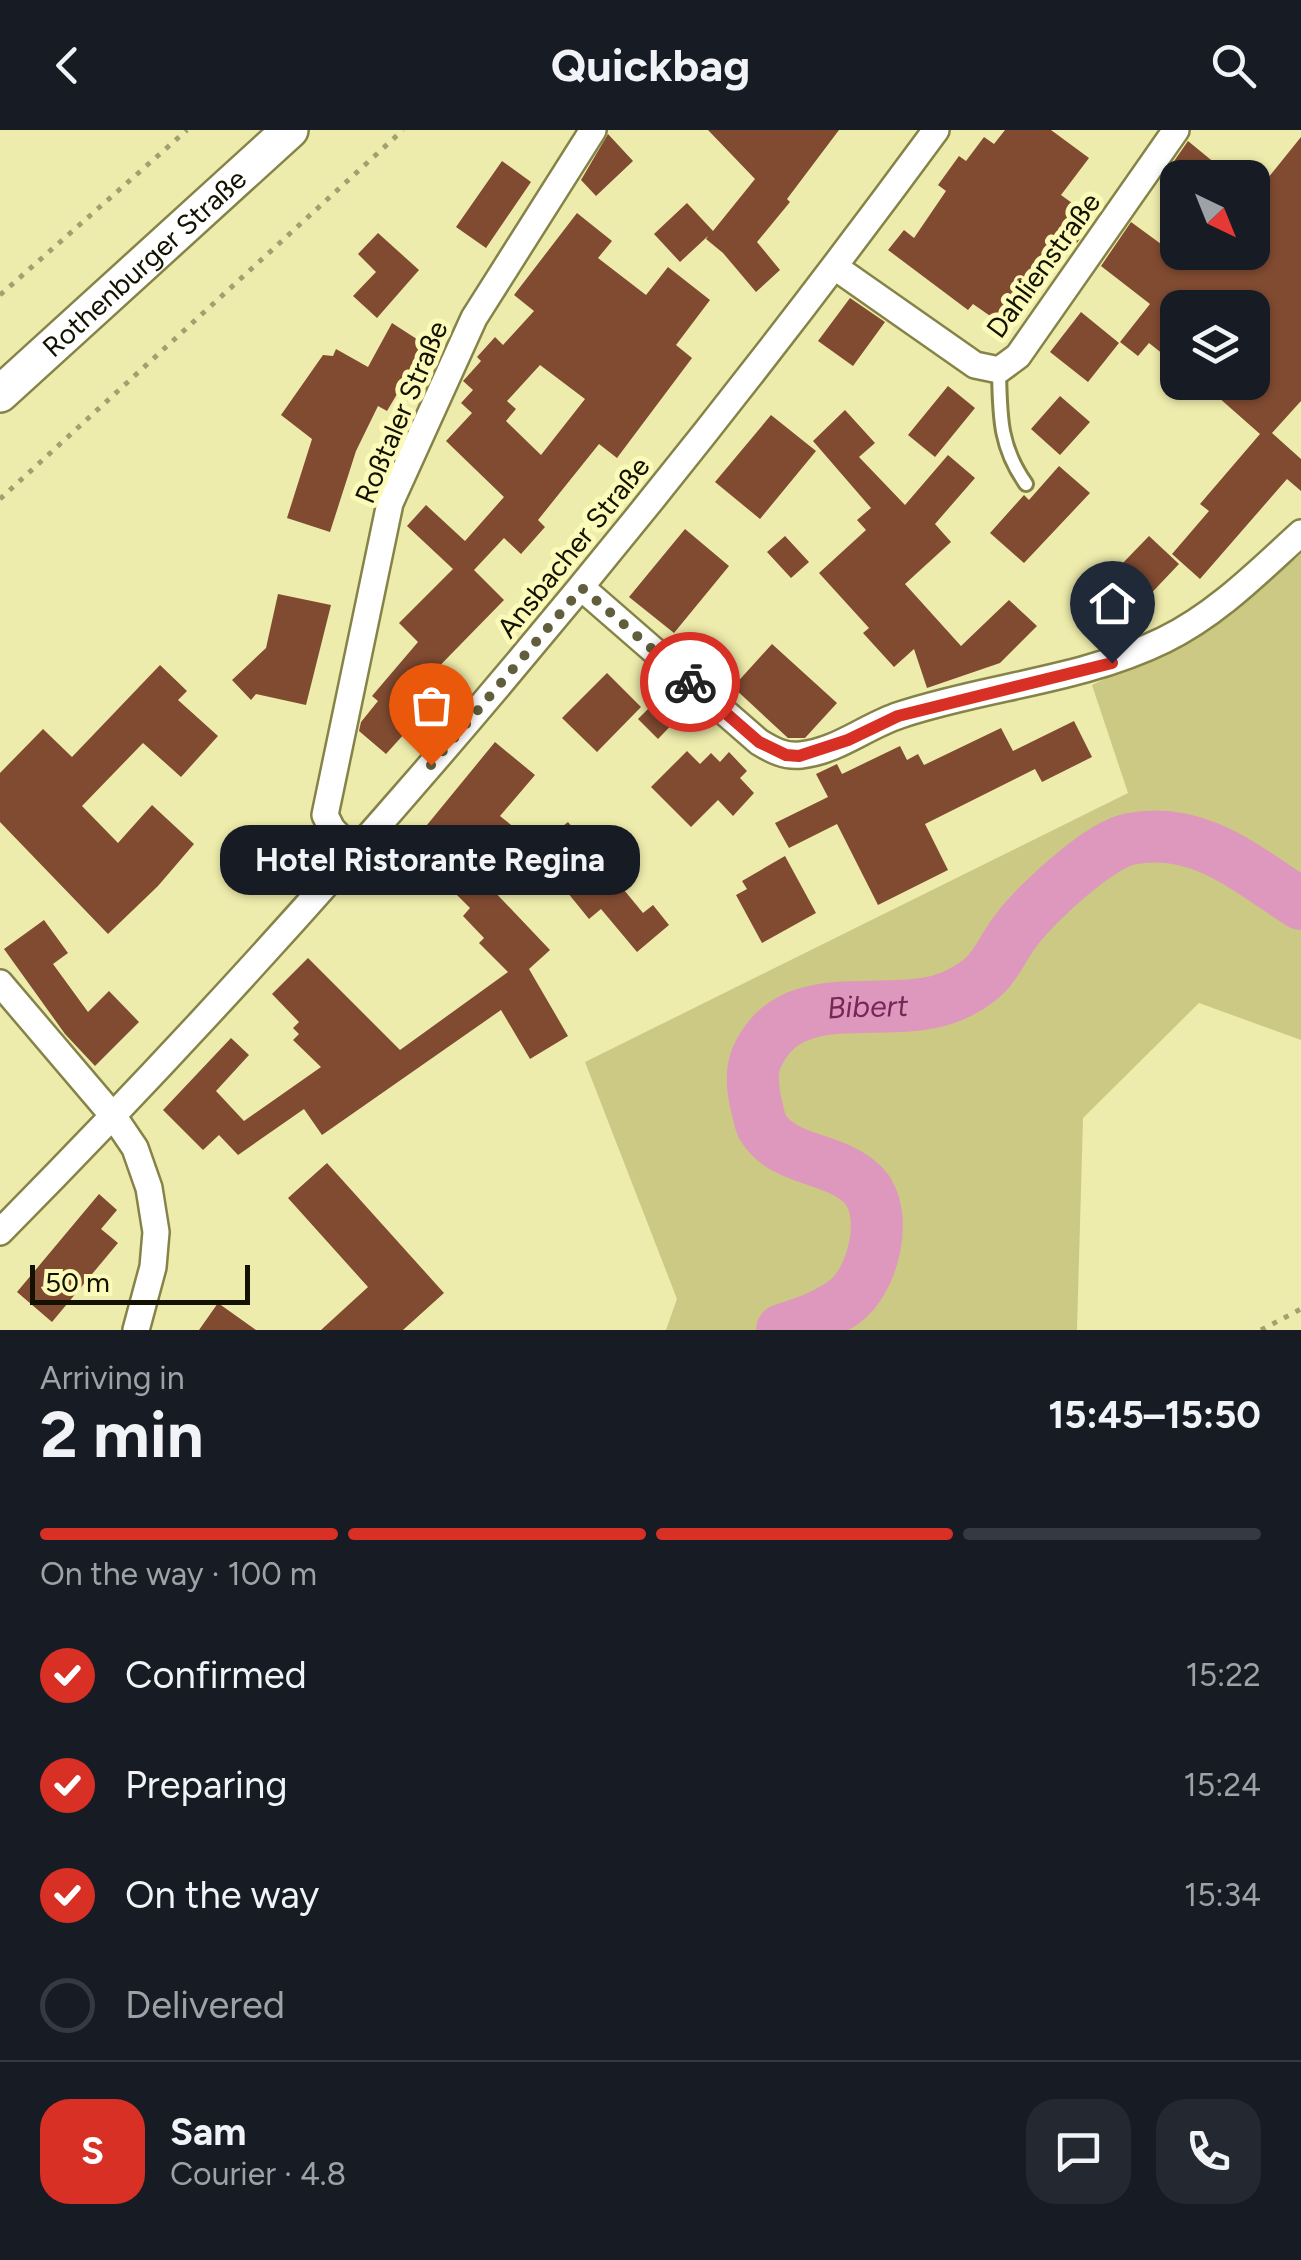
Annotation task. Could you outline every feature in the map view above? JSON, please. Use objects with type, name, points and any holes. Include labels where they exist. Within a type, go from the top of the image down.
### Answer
[{"type":"main road","name":"Rothenburger Straße","points":[[0,394],[290,130]]},
{"type":"street","name":"Roßtaler Straße","points":[[356,854],[332,829],[325,815],[390,503],[474,318],[592,130]]},
{"type":"street","name":"Ansbacher Straße","points":[[0,1232],[114,1117],[356,854],[582,588],[835,267],[936,130]]},
{"type":"street","name":"Dahlienstraße","points":[[835,267],[976,365],[998,370],[1018,356],[1176,130]]},
{"type":"street","points":[[582,588],[759,742],[786,755],[799,756],[848,740],[898,716],[1112,663],[1166,639],[1218,608],[1301,532]]},
{"type":"street","points":[[0,982],[136,1148],[149,1188],[156,1232],[153,1267],[136,1330]]},
{"type":"lane","points":[[998,370],[1003,440],[1010,462],[1026,484]]},
{"type":"path","points":[[0,295],[187,130]]},
{"type":"path","points":[[0,499],[403,130]]},
{"type":"path","points":[[1261,1330],[1301,1308]]},
{"type":"shaded area","points":[[1301,554],[1301,1040],[1199,1003],[1083,1118],[1077,1330],[666,1330],[677,1299],[585,1062],[1128,793],[1092,685],[1198,633]]},
{"type":"building","points":[[708,130],[839,130],[757,242],[780,270],[756,292],[706,239],[708,236],[680,262],[654,234],[687,203],[713,231],[755,179]]},
{"type":"building","points":[[1005,130],[1051,130],[1089,158],[1061,195],[1094,219],[1074,247],[1067,242],[1006,327],[973,304],[968,310],[888,250],[904,230],[914,238],[946,191],[938,185],[959,156],[966,161],[984,137],[994,144]]},
{"type":"building","points":[[608,134],[633,161],[596,196],[581,180]]},
{"type":"building","points":[[1301,137],[1301,401],[1272,433],[1301,459],[1301,491],[1287,479],[1200,579],[1172,554],[1209,511],[1200,504],[1260,434],[1221,400],[1270,400],[1270,290],[1160,290],[1160,352],[1149,343],[1138,356],[1120,342],[1150,304],[1101,266],[1131,222],[1160,243],[1160,270],[1270,270],[1270,176]]},
{"type":"building","points":[[1188,141],[1211,160],[1175,160]]},
{"type":"building","points":[[502,161],[531,182],[486,248],[456,227]]},
{"type":"building","points":[[577,213],[612,241],[598,258],[646,295],[668,267],[710,300],[676,345],[692,358],[617,458],[599,444],[538,520],[545,527],[521,554],[504,538],[474,570],[504,600],[417,689],[431,701],[419,716],[423,720],[409,737],[405,733],[386,754],[359,731],[361,722],[378,701],[372,696],[418,642],[399,623],[453,569],[407,526],[426,505],[465,541],[504,497],[446,441],[472,413],[461,403],[473,390],[463,381],[481,361],[477,357],[495,337],[503,345],[534,311],[514,295]],"holes":[[[540,365],[585,399],[541,455],[506,421],[516,409],[507,401]]]},
{"type":"building","points":[[378,233],[419,270],[377,318],[353,296],[376,272],[358,254]]},
{"type":"building","points":[[850,298],[885,322],[853,366],[818,341]]},
{"type":"building","points":[[1081,312],[1119,343],[1088,382],[1050,352]]},
{"type":"building","points":[[392,323],[426,345],[387,411],[378,406],[356,451],[330,532],[287,518],[312,439],[281,415],[323,355],[333,356],[336,349],[368,367]]},
{"type":"building","points":[[948,386],[975,408],[935,457],[908,435]]},
{"type":"building","points":[[1060,396],[1090,422],[1060,455],[1031,429]]},
{"type":"building","points":[[845,410],[875,443],[859,457],[905,505],[948,455],[975,478],[935,524],[951,542],[905,584],[961,646],[1009,600],[1037,626],[1000,663],[927,688],[914,649],[894,667],[863,633],[869,628],[819,573],[866,530],[857,520],[871,508],[813,441]]},
{"type":"building","points":[[771,415],[816,451],[760,519],[715,482]]},
{"type":"building","points":[[1059,466],[1090,493],[1024,563],[990,533],[1024,495],[1029,500]]},
{"type":"building","points":[[685,529],[729,566],[674,633],[629,597]]},
{"type":"building","points":[[785,536],[809,562],[791,578],[767,552]]},
{"type":"building","points":[[1149,536],[1179,564],[1121,625],[1090,597]]},
{"type":"building","points":[[278,594],[331,605],[306,705],[256,694],[251,700],[232,680],[266,648]]},
{"type":"building","points":[[772,644],[837,703],[805,738],[788,738],[733,687]]},
{"type":"building","points":[[160,665],[187,691],[178,700],[218,736],[181,777],[143,743],[82,806],[118,843],[152,805],[194,844],[108,934],[0,822],[0,773],[43,729],[72,757]]},
{"type":"building","points":[[607,673],[641,707],[597,752],[562,718]]},
{"type":"building","points":[[664,693],[684,712],[658,739],[638,719]]},
{"type":"building","points":[[1074,721],[1092,757],[1042,782],[1035,769],[925,824],[948,870],[878,905],[837,824],[789,848],[775,823],[828,797],[816,774],[837,764],[842,774],[900,746],[907,760],[918,754],[924,765],[1001,728],[1013,751]]},
{"type":"building","points":[[495,742],[535,775],[500,816],[520,832],[485,874],[496,883],[491,888],[550,950],[529,969],[568,1036],[530,1059],[501,1010],[322,1135],[304,1109],[238,1155],[219,1135],[203,1150],[163,1110],[231,1038],[249,1055],[216,1091],[244,1121],[321,1067],[293,1040],[299,1034],[293,1028],[299,1022],[272,994],[308,958],[400,1050],[508,972],[479,943],[484,938],[463,916],[470,908],[443,881],[460,866],[450,859],[456,850],[427,825]]},
{"type":"building","points":[[687,751],[700,764],[711,753],[720,762],[729,752],[747,771],[740,778],[754,793],[733,816],[718,800],[691,827],[651,787]]},
{"type":"building","points":[[568,822],[643,913],[653,905],[669,925],[637,952],[601,909],[589,919],[533,850]]},
{"type":"building","points":[[785,856],[816,913],[762,943],[736,895],[747,889],[742,881]]},
{"type":"building","points":[[44,920],[68,953],[53,964],[88,1012],[109,991],[139,1022],[95,1066],[65,1034],[4,949]]},
{"type":"building","points":[[327,1163],[444,1293],[403,1330],[321,1330],[368,1287],[288,1198]]},
{"type":"building","points":[[99,1194],[117,1210],[101,1229],[118,1243],[52,1322],[17,1292]]},
{"type":"building","points":[[218,1303],[256,1330],[199,1330]]},
{"type":"waterway","name":"Bibert","points":[[782,1330],[814,1319],[854,1292],[870,1264],[877,1230],[872,1198],[864,1186],[839,1169],[783,1147],[762,1126],[753,1070],[772,1033],[794,1018],[819,1010],[905,1006],[959,993],[987,974],[1023,921],[1051,893],[1101,852],[1130,839],[1155,836],[1200,844],[1242,865],[1301,904]]},
{"type":"way so far","points":[[431,765],[582,588],[690,682]]},
{"type":"place","name":"Hotel Ristorante Regina","points":[[431,765]]},
{"type":"route","points":[[690,682],[759,742],[786,755],[799,756],[822,751],[898,716],[1112,663]]}]
